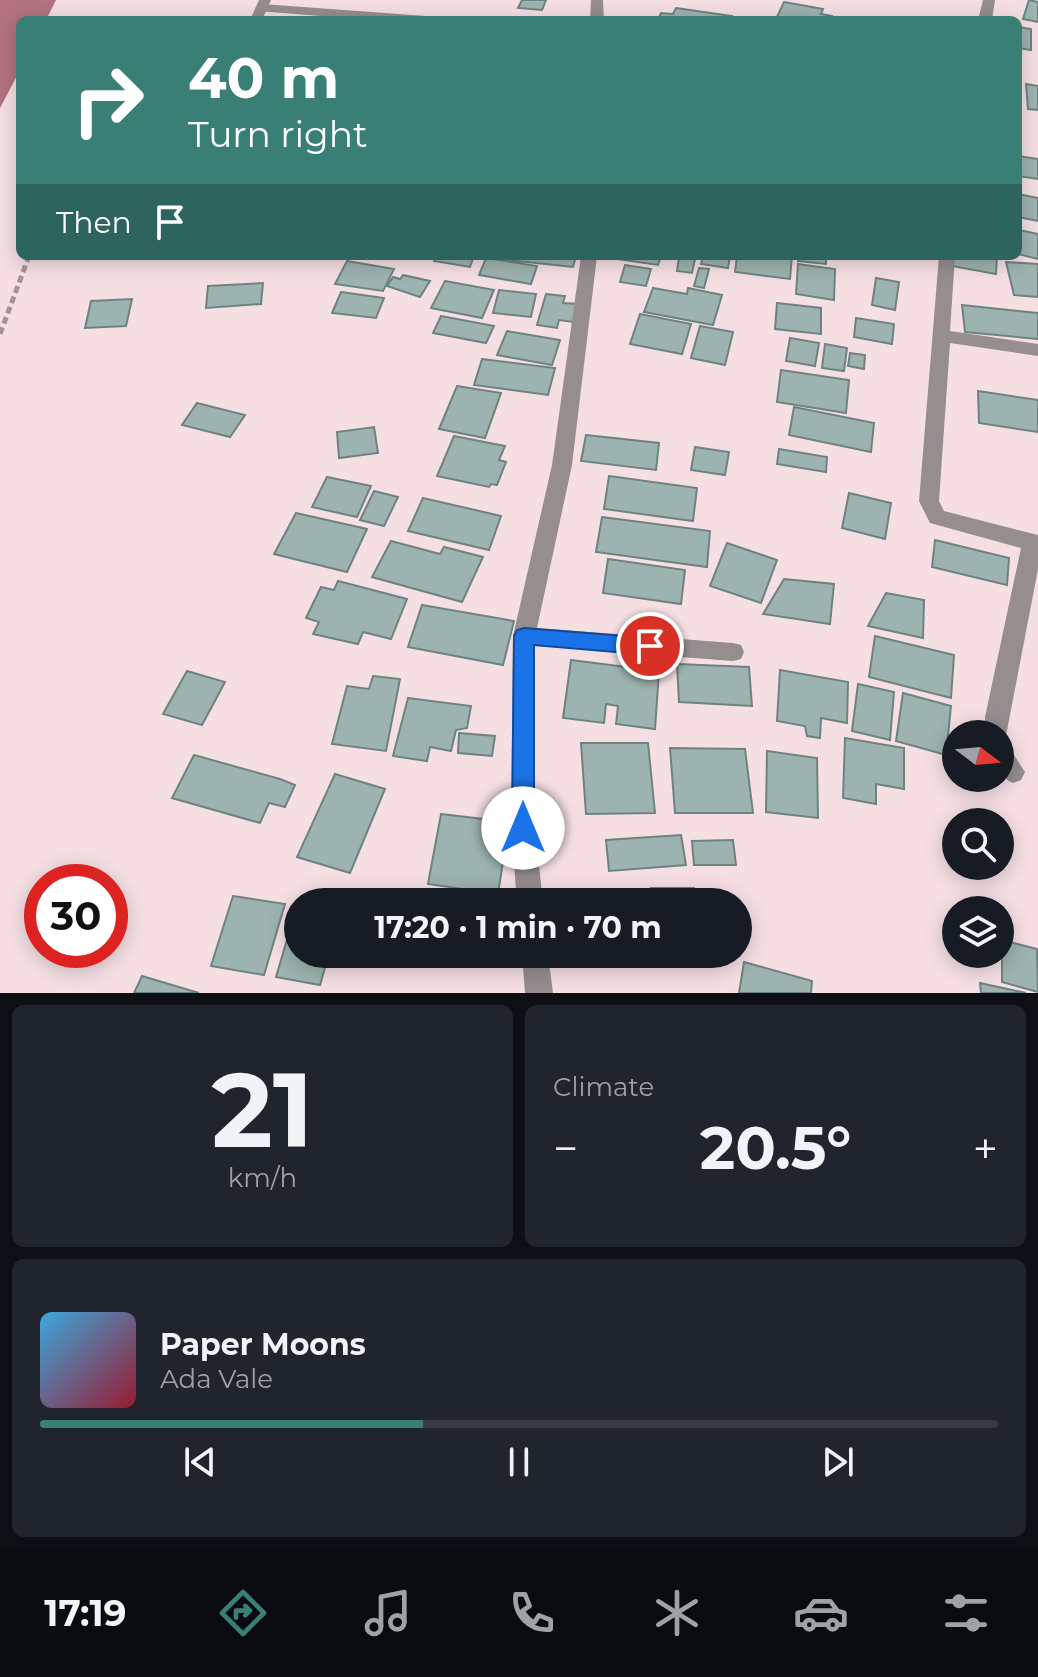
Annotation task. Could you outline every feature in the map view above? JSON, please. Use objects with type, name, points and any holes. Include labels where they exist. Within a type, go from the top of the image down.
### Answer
[{"type":"street","points":[[261,9],[366,16]]},
{"type":"street","points":[[529,888],[523,828],[524,636],[562,465],[588,260]]},
{"type":"street","points":[[947,260],[929,501],[937,517],[1035,543],[997,720]]},
{"type":"street","points":[[941,336],[1038,350]]},
{"type":"street","points":[[524,636],[733,652]]},
{"type":"street","points":[[536,968],[539,993]]},
{"type":"path","points":[[0,334],[28,260]]},
{"type":"shaded area","points":[[0,0],[56,0],[48,16],[16,16],[16,78],[0,108]]},
{"type":"building","points":[[522,0],[546,0],[542,10],[518,8]]},
{"type":"building","points":[[1029,0],[1038,2],[1038,22],[1023,19]]},
{"type":"building","points":[[784,2],[823,9],[821,14],[832,16],[777,16]]},
{"type":"building","points":[[676,8],[732,16],[660,16],[661,13],[673,14]]},
{"type":"building","points":[[1022,28],[1031,29],[1031,50],[1022,49]]},
{"type":"building","points":[[1026,84],[1038,86],[1038,110],[1028,109]]},
{"type":"building","points":[[1022,157],[1038,159],[1038,179],[1022,177]]},
{"type":"building","points":[[1022,195],[1038,198],[1038,221],[1022,218]]},
{"type":"building","points":[[1022,231],[1038,234],[1038,259],[1022,255]]},
{"type":"building","points":[[435,260],[473,260],[470,267]]},
{"type":"building","points":[[485,260],[537,266],[531,284],[479,275]]},
{"type":"building","points":[[508,260],[575,260],[573,267]]},
{"type":"building","points":[[624,260],[660,260],[658,265]]},
{"type":"building","points":[[679,260],[695,260],[692,273],[677,271]]},
{"type":"building","points":[[702,260],[729,260],[728,268],[701,264]]},
{"type":"building","points":[[736,260],[792,260],[790,279],[735,272]]},
{"type":"building","points":[[826,260],[826,264],[798,261]]},
{"type":"building","points":[[952,260],[997,260],[996,274],[952,266]]},
{"type":"building","points":[[347,261],[394,269],[383,291],[335,284]]},
{"type":"building","points":[[1006,262],[1038,264],[1038,297],[1014,295]]},
{"type":"building","points":[[798,264],[835,269],[834,300],[796,294]]},
{"type":"building","points":[[625,265],[651,269],[646,286],[620,282]]},
{"type":"building","points":[[699,268],[709,269],[704,288],[694,286]]},
{"type":"building","points":[[403,275],[430,281],[420,297],[387,286],[393,277],[400,279]]},
{"type":"building","points":[[876,278],[899,282],[895,310],[872,305]]},
{"type":"building","points":[[445,281],[494,290],[482,318],[431,308]]},
{"type":"building","points":[[263,283],[261,304],[206,308],[208,286]]},
{"type":"building","points":[[653,288],[687,294],[688,288],[722,295],[713,325],[644,312]]},
{"type":"building","points":[[499,290],[536,294],[531,317],[493,313]]},
{"type":"building","points":[[341,292],[384,298],[376,318],[332,313]]},
{"type":"building","points":[[546,294],[565,296],[563,303],[578,304],[573,322],[559,320],[557,328],[537,325]]},
{"type":"building","points":[[132,299],[126,326],[85,328],[91,301]]},
{"type":"building","points":[[777,303],[821,308],[821,334],[775,329]]},
{"type":"building","points":[[962,305],[1038,313],[1038,339],[965,332]]},
{"type":"building","points":[[640,314],[691,324],[682,354],[630,344]]},
{"type":"building","points":[[441,316],[494,326],[486,343],[433,333]]},
{"type":"building","points":[[856,318],[894,324],[892,344],[854,337]]},
{"type":"building","points":[[700,326],[733,332],[725,365],[691,358]]},
{"type":"building","points":[[507,331],[560,340],[552,365],[497,355]]},
{"type":"building","points":[[790,338],[819,343],[815,366],[786,361]]},
{"type":"building","points":[[825,344],[847,348],[844,371],[822,368]]},
{"type":"building","points":[[850,353],[865,355],[864,369],[848,366]]},
{"type":"building","points":[[482,359],[555,368],[548,395],[474,385]]},
{"type":"building","points":[[781,370],[849,380],[846,413],[777,402]]},
{"type":"building","points":[[457,386],[501,393],[485,438],[439,429]]},
{"type":"building","points":[[978,391],[1038,400],[1038,432],[979,423]]},
{"type":"building","points":[[197,403],[245,415],[230,437],[182,425]]},
{"type":"building","points":[[794,407],[874,423],[871,452],[789,435]]},
{"type":"building","points":[[374,427],[378,453],[339,458],[337,432]]},
{"type":"building","points":[[586,435],[659,443],[656,470],[581,461]]},
{"type":"building","points":[[454,436],[505,446],[499,460],[506,462],[497,485],[491,484],[489,487],[437,476]]},
{"type":"building","points":[[695,447],[729,452],[725,475],[691,470]]},
{"type":"building","points":[[779,449],[827,457],[826,472],[777,464]]},
{"type":"building","points":[[609,476],[697,488],[693,521],[604,509]]},
{"type":"building","points":[[327,477],[371,486],[357,517],[312,507]]},
{"type":"building","points":[[374,491],[398,497],[384,526],[360,520]]},
{"type":"building","points":[[849,493],[891,503],[885,539],[842,528]]},
{"type":"building","points":[[423,498],[501,516],[489,550],[408,531]]},
{"type":"building","points":[[296,513],[367,529],[347,572],[274,554]]},
{"type":"building","points":[[602,517],[710,531],[707,567],[596,552]]},
{"type":"building","points":[[935,540],[1009,558],[1007,585],[932,567]]},
{"type":"building","points":[[391,541],[440,554],[444,547],[483,557],[462,602],[372,577]]},
{"type":"building","points":[[727,543],[777,560],[761,603],[710,586]]},
{"type":"building","points":[[608,559],[685,570],[681,604],[603,593]]},
{"type":"building","points":[[784,579],[834,584],[830,624],[763,614]]},
{"type":"building","points":[[338,581],[407,599],[391,639],[363,632],[358,644],[313,634],[319,622],[306,618],[321,587],[334,590]]},
{"type":"building","points":[[886,593],[924,600],[923,638],[868,626]]},
{"type":"building","points":[[422,605],[514,621],[503,665],[408,647]]},
{"type":"building","points":[[875,636],[954,655],[951,698],[869,677]]},
{"type":"building","points":[[571,660],[659,671],[655,729],[616,724],[618,706],[606,704],[604,723],[563,718]]},
{"type":"building","points":[[677,664],[749,667],[752,706],[679,702]]},
{"type":"building","points":[[780,670],[848,682],[847,723],[821,718],[820,738],[807,736],[805,726],[777,721]]},
{"type":"building","points":[[187,671],[225,682],[202,725],[163,714]]},
{"type":"building","points":[[373,676],[400,679],[386,751],[332,744],[347,686],[369,689]]},
{"type":"building","points":[[858,684],[894,692],[890,740],[852,731]]},
{"type":"building","points":[[903,693],[951,706],[950,720],[942,720],[942,754],[896,741]]},
{"type":"building","points":[[408,698],[471,706],[467,728],[456,730],[451,751],[430,747],[427,761],[393,756]]},
{"type":"building","points":[[459,733],[495,736],[492,756],[458,753]]},
{"type":"building","points":[[845,738],[904,748],[904,789],[876,784],[876,804],[843,798]]},
{"type":"building","points":[[581,743],[648,743],[655,813],[586,814]]},
{"type":"building","points":[[670,748],[745,749],[753,813],[675,813]]},
{"type":"building","points":[[767,751],[817,758],[818,818],[766,812]]},
{"type":"building","points":[[194,755],[295,785],[285,807],[269,803],[260,823],[172,798]]},
{"type":"building","points":[[335,774],[385,789],[350,873],[297,857]]},
{"type":"building","points":[[441,814],[509,822],[499,888],[456,888],[428,884]]},
{"type":"building","points":[[681,835],[686,865],[609,871],[606,840]]},
{"type":"building","points":[[733,840],[736,865],[694,865],[692,841]]},
{"type":"building","points":[[233,896],[284,904],[264,975],[211,966]]},
{"type":"building","points":[[1014,943],[1037,949],[1038,992],[1002,982],[1002,968],[1014,968]]},
{"type":"building","points":[[284,950],[284,968],[325,968],[320,985],[276,977]]},
{"type":"building","points":[[752,964],[812,981],[811,993],[739,993],[743,968],[752,968]]},
{"type":"building","points":[[142,976],[199,993],[134,993]]},
{"type":"building","points":[[980,983],[1026,993],[981,993]]},
{"type":"route","points":[[523,828],[524,636],[650,646]]}]
